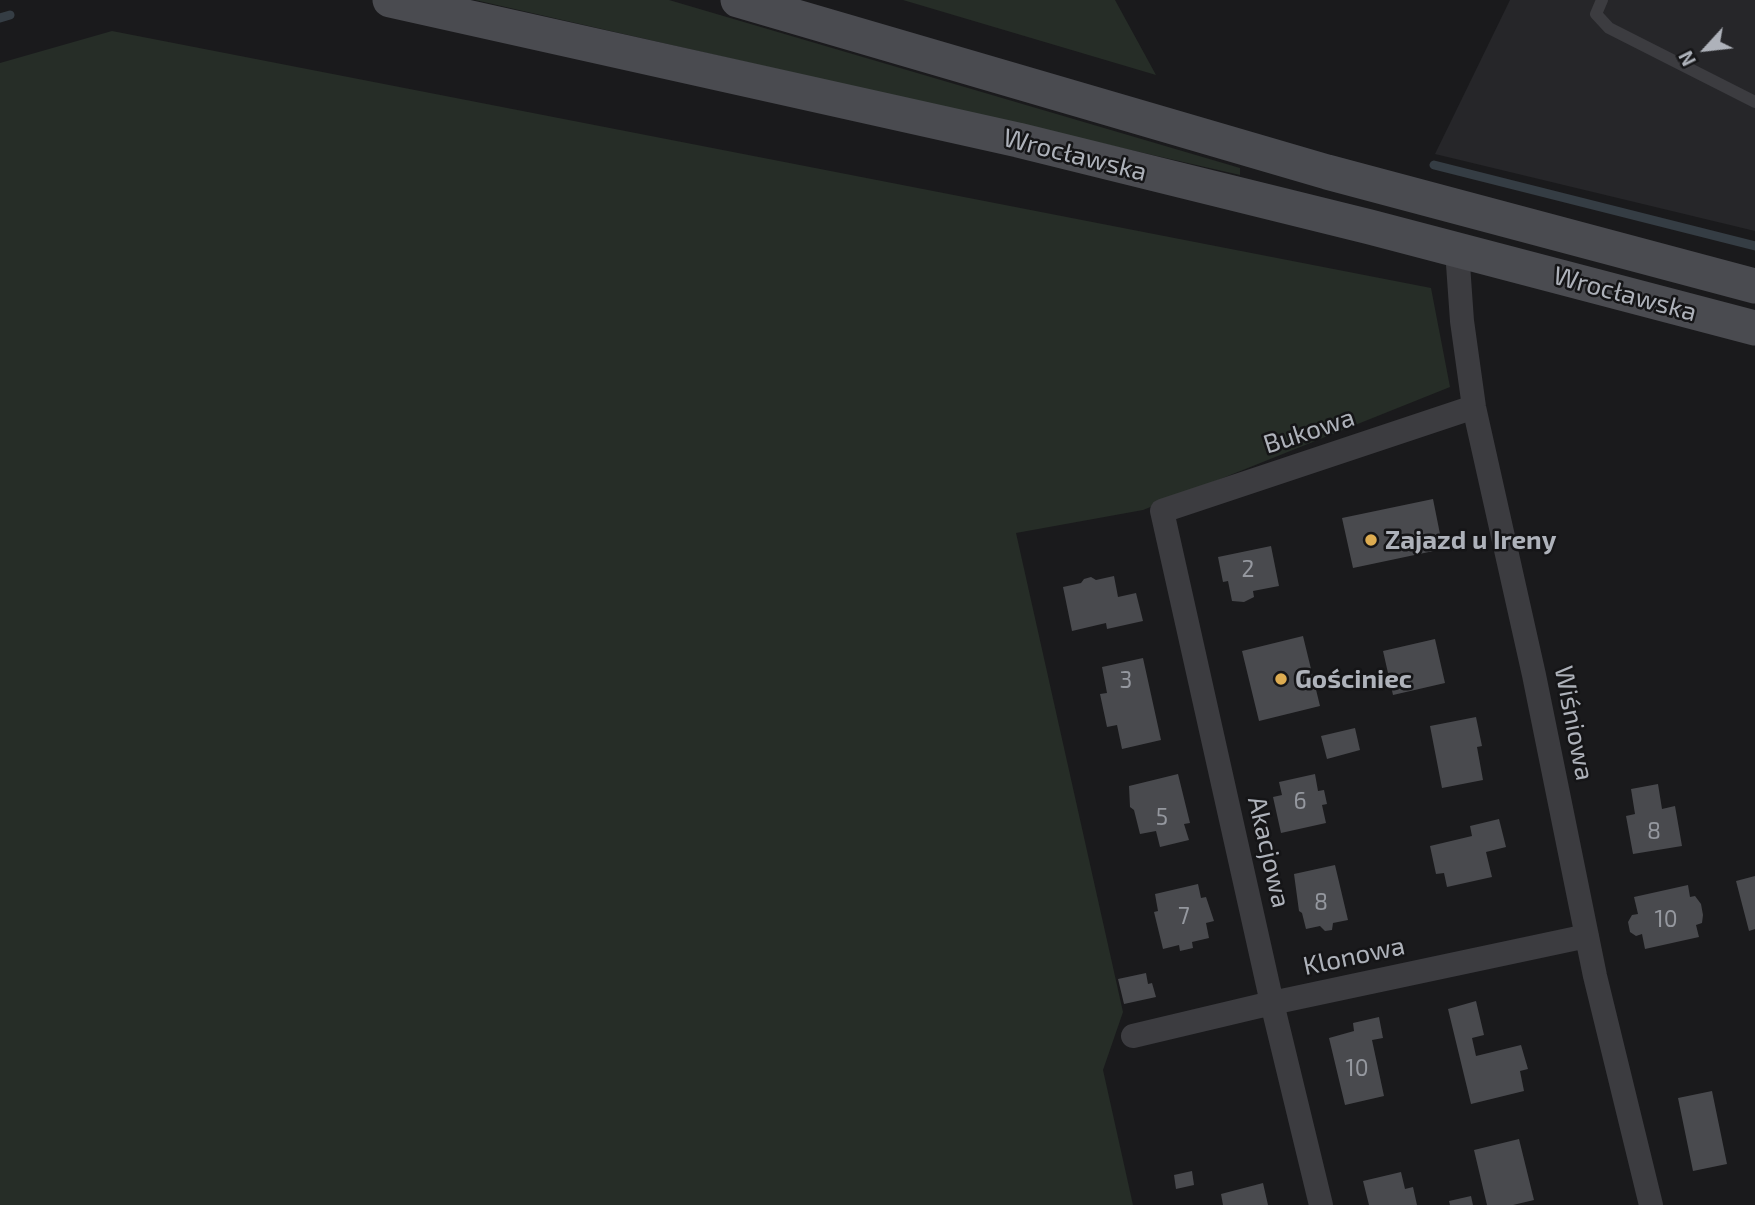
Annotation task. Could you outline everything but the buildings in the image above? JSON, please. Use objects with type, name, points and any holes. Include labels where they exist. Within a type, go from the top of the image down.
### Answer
[{"type":"main road","name":"Wrocławska","points":[[390,0],[1018,140],[1755,328]]},
{"type":"main road","name":"Wrocławska","points":[[738,0],[1327,172],[1755,286]]},
{"type":"street","name":"Wiśniowa","points":[[1457,250],[1462,321],[1474,407],[1534,675],[1587,936],[1651,1205]]},
{"type":"street","name":"Bukowa","points":[[1162,511],[1474,407]]},
{"type":"street","name":"Akacjowa","points":[[1162,511],[1272,1003],[1321,1205]]},
{"type":"street","name":"Klonowa","points":[[1133,1036],[1272,1003],[1587,936]]},
{"type":"lane","points":[[1602,0],[1596,14],[1609,28],[1755,102]]},
{"type":"shaded area","points":[[475,0],[669,0],[1240,168],[1240,175]]},
{"type":"shaded area","points":[[903,0],[1115,0],[1156,75]]},
{"type":"shaded area","points":[[1510,0],[1755,0],[1755,231],[1435,154]]},
{"type":"shaded area","points":[[112,31],[1431,288],[1450,387],[1143,510],[1016,533],[1123,1012],[1103,1070],[1133,1205],[0,1205],[0,63]]},
{"type":"waterway","points":[[0,18],[10,15]]},
{"type":"waterway","points":[[1434,165],[1755,246]]},
{"type":"place","name":"Zajazd u Ireny","points":[[1371,540]]},
{"type":"place","name":"Gościniec","points":[[1281,679]]}]
